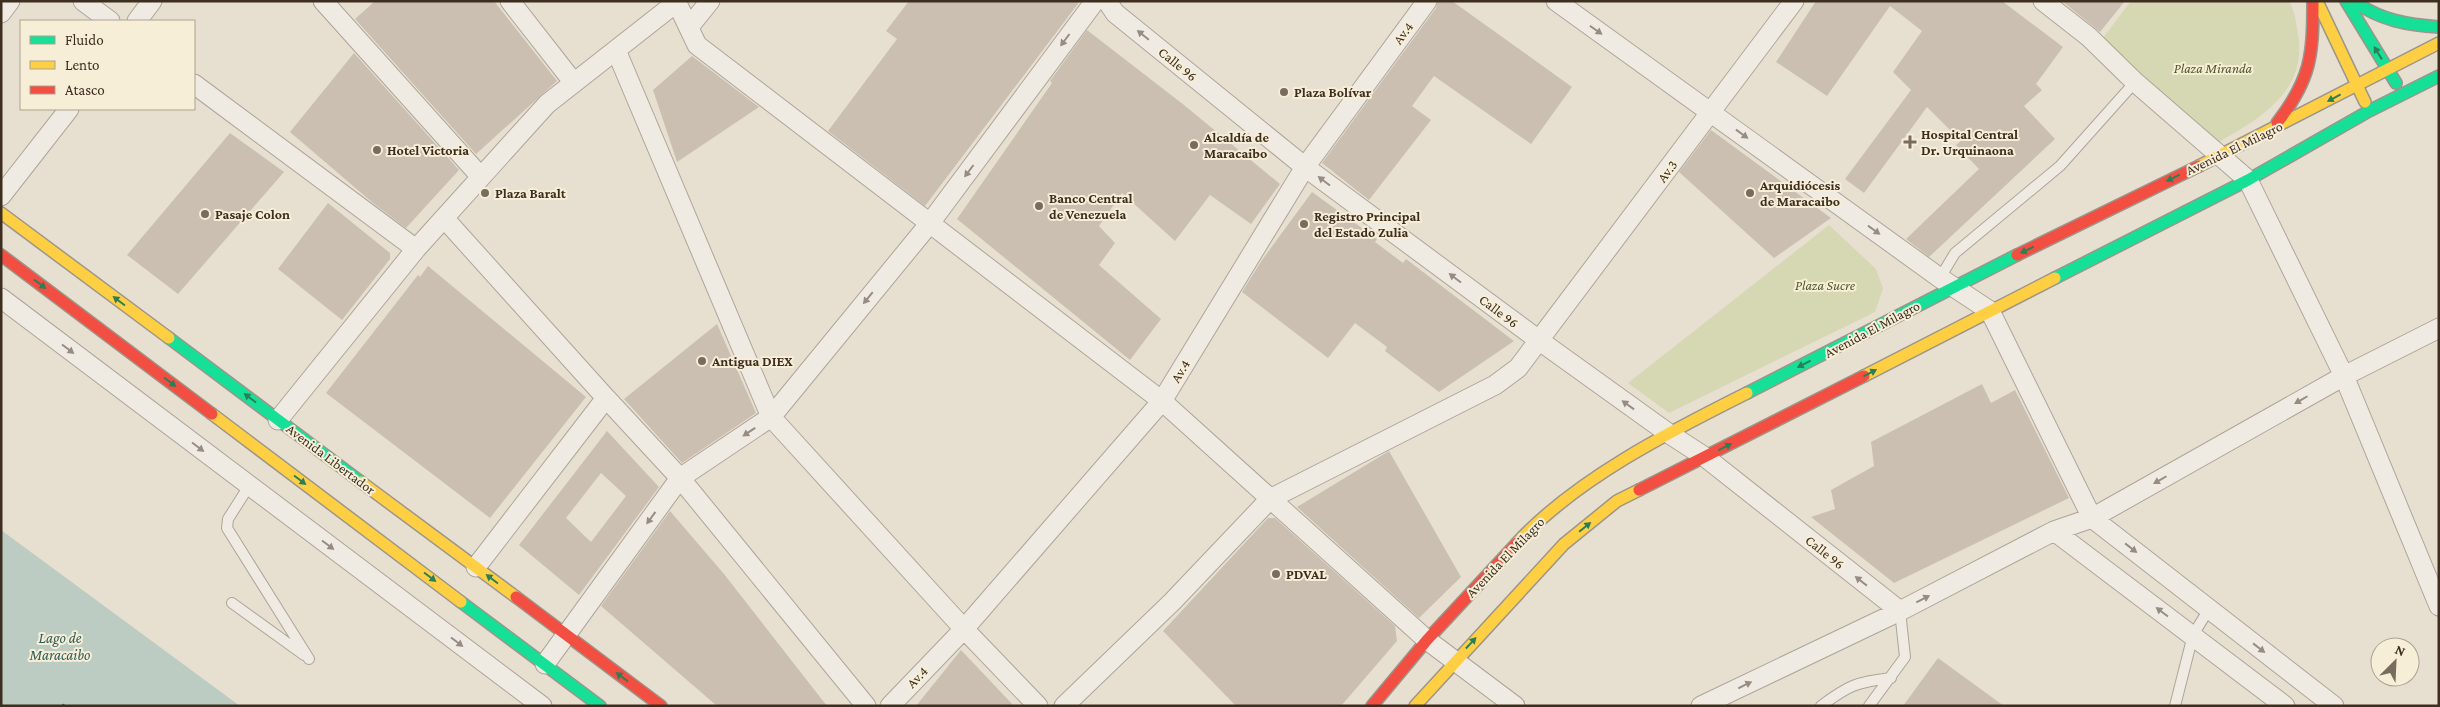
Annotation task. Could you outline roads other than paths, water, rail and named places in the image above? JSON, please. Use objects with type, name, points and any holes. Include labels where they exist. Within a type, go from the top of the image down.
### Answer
[{"type":"main road","points":[[2269,132],[2296,100],[2309,73],[2313,44],[2313,1]]},
{"type":"main road","points":[[2318,1],[2369,111]]},
{"type":"main road","points":[[2346,1],[2389,69],[2402,95]]},
{"type":"main road","points":[[2354,1],[2363,9],[2400,22],[2439,27]]},
{"type":"main road","name":"Avenida El Milagro","points":[[1372,706],[1427,640],[1538,520],[1598,477],[1668,433],[1890,320],[1946,282],[2269,132],[2439,43]]},
{"type":"main road","points":[[1415,706],[1564,544],[1617,501],[2248,180],[2369,111],[2439,76]]},
{"type":"main road","name":"Avenida Libertador","points":[[1,213],[661,706]]},
{"type":"main road","points":[[1,255],[600,706]]},
{"type":"street","points":[[1,13],[10,1]]},
{"type":"street","points":[[83,1],[109,20]]},
{"type":"street","points":[[138,20],[152,1]]},
{"type":"street","points":[[323,1],[481,177]]},
{"type":"street","points":[[510,1],[574,83]]},
{"type":"street","points":[[689,27],[710,1]]},
{"type":"street","points":[[545,664],[680,478],[771,417],[930,223],[1094,1]]},
{"type":"street","name":"Calle 96","points":[[1107,1],[1115,13],[1304,167],[1540,341],[1668,433],[1705,457],[1900,611]]},
{"type":"street","name":"Av.4","points":[[890,706],[964,629],[1162,401],[1304,167],[1427,1]]},
{"type":"street","points":[[1556,1],[1946,282],[1990,311],[2092,518],[2334,706]]},
{"type":"street","name":"Av.3","points":[[1064,706],[1172,602],[1270,499],[1494,385],[1518,368],[1794,1]]},
{"type":"street","points":[[2043,1],[2089,37],[2135,82],[2248,180],[2344,376],[2439,606]]},
{"type":"street","points":[[278,420],[416,249],[547,104],[677,2],[697,45],[1162,401],[1427,640],[1515,706]]},
{"type":"street","points":[[616,50],[771,417],[964,629],[1038,706]]},
{"type":"street","points":[[195,85],[416,249]]},
{"type":"street","points":[[1,196],[68,110]]},
{"type":"street","points":[[444,218],[680,478],[866,706]]},
{"type":"street","points":[[1,298],[542,706]]},
{"type":"street","points":[[1701,706],[1900,611],[2054,531],[2092,518],[2344,376],[2439,328]]},
{"type":"street","points":[[476,567],[606,398]]},
{"type":"street","points":[[2054,531],[2284,706]]},
{"type":"lane","points":[[1946,282],[1955,253],[2060,166],[2135,82]]},
{"type":"lane","points":[[232,603],[309,659],[227,528],[228,519],[249,486]]},
{"type":"lane","points":[[2174,706],[2193,635],[2209,609]]},
{"type":"lane","points":[[1869,706],[1906,657],[1900,611]]},
{"type":"lane","points":[[1822,706],[1846,687],[1861,682],[1891,678]]},
{"type":"water","name":"Lago de Maracaibo","points":[[1,530],[240,706],[1,706]]},
{"type":"place","name":"Plaza Bolívar","points":[[1284,92]]},
{"type":"place","name":"Hospital Central Dr. Urquinaona","points":[[1910,142]]},
{"type":"place","name":"Alcaldía de Maracaibo","points":[[1194,145]]},
{"type":"place","name":"Hotel Victoria","points":[[377,150]]},
{"type":"place","name":"Plaza Baralt","points":[[485,193]]},
{"type":"place","name":"Arquidiócesis de Maracaibo","points":[[1750,193]]},
{"type":"place","name":"Banco Central de Venezuela","points":[[1039,206]]},
{"type":"place","name":"Pasaje Colon","points":[[205,214]]},
{"type":"place","name":"Registro Principal del Estado Zulia","points":[[1304,224]]},
{"type":"place","name":"Antigua DIEX","points":[[702,361]]},
{"type":"place","name":"PDVAL","points":[[1276,574]]},
{"type":"park label","name":"Plaza Miranda","points":[[2213,68]]},
{"type":"park label","name":"Plaza Sucre","points":[[1825,285]]}]
